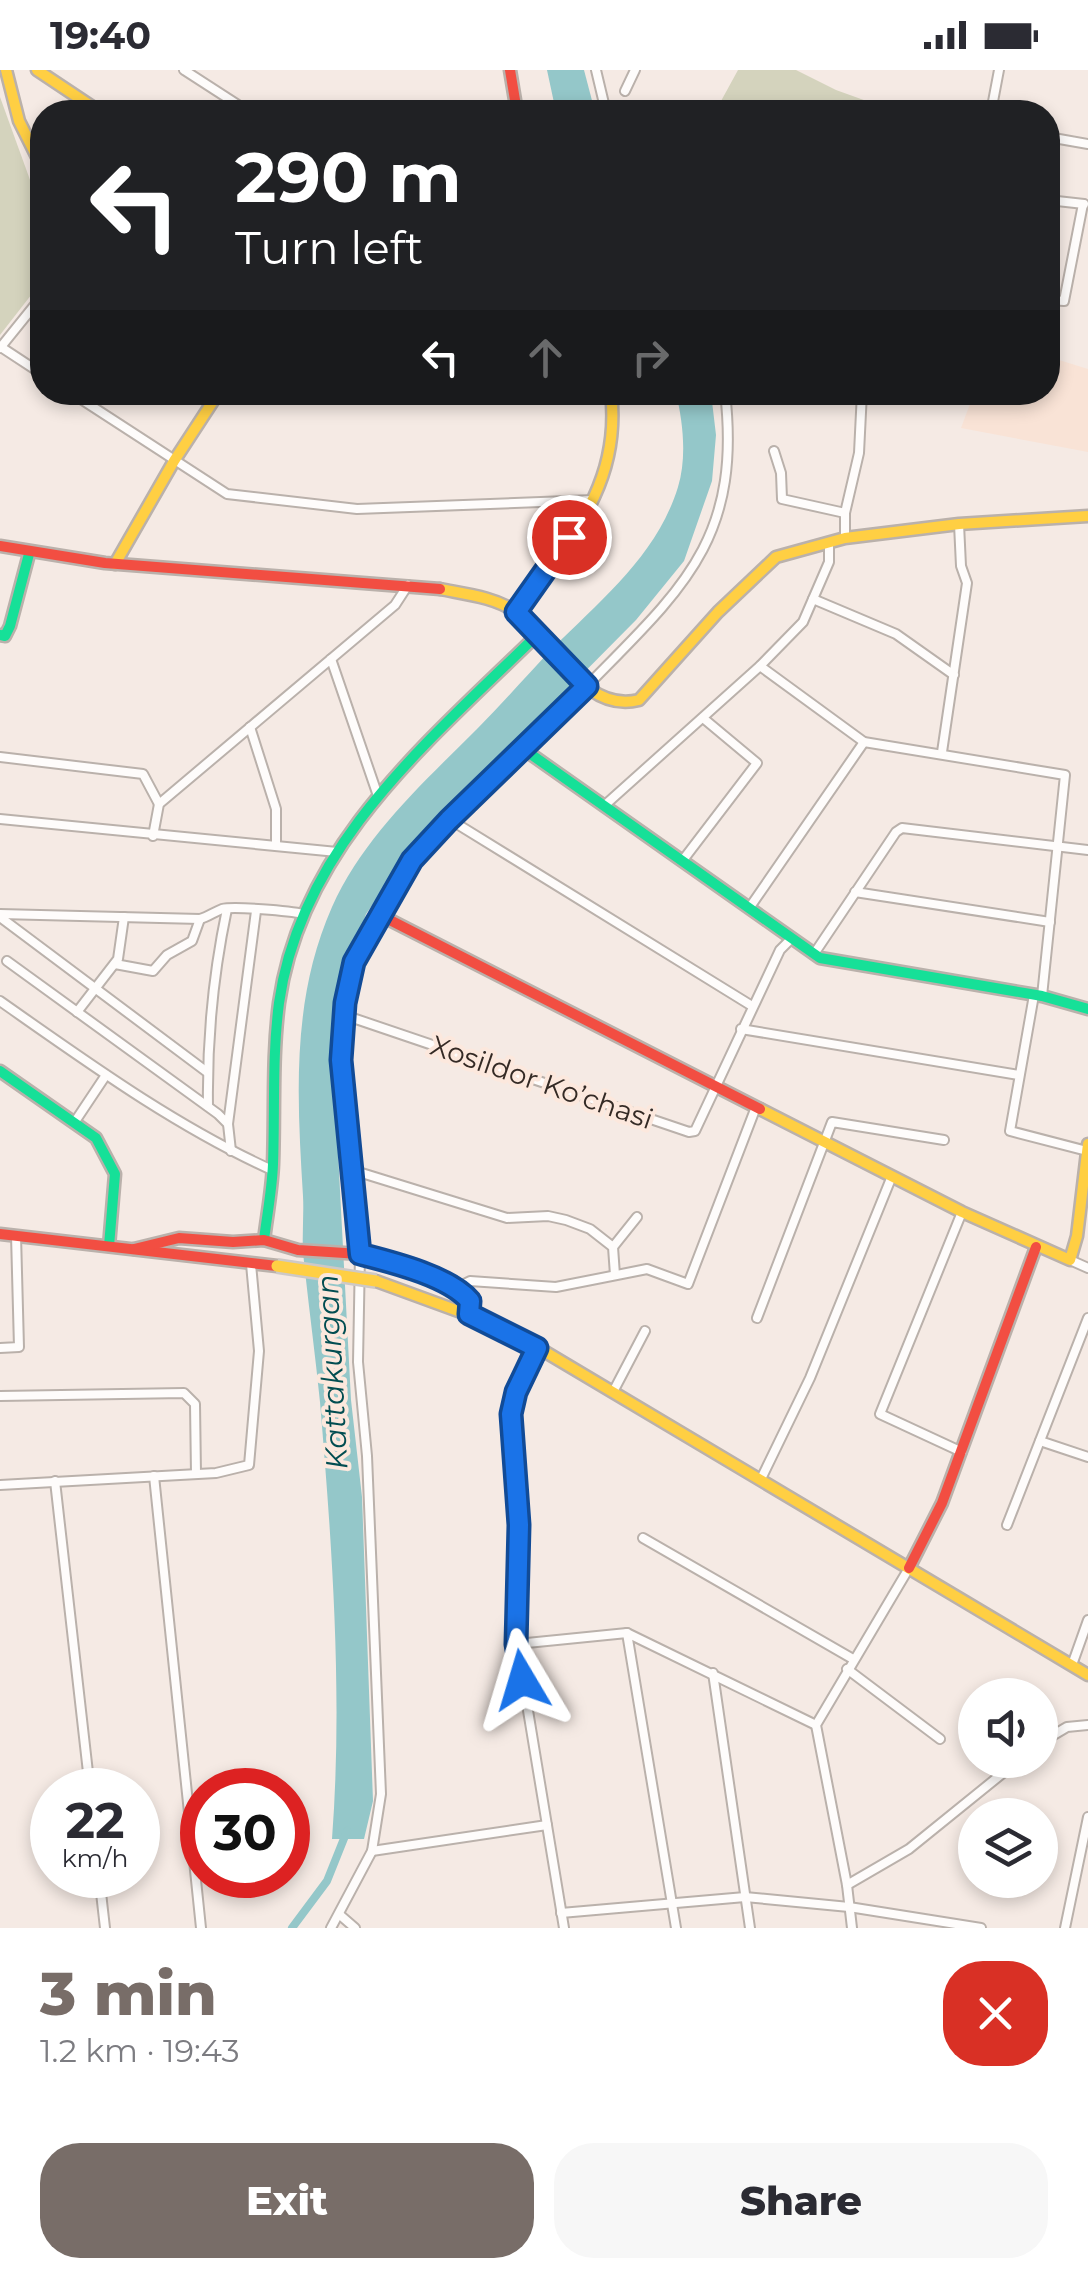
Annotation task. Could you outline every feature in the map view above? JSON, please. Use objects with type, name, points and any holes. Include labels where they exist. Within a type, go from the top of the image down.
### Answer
[{"type":"street","points":[[6,70],[19,121],[30,143]]},
{"type":"street","points":[[37,70],[82,100]]},
{"type":"street","points":[[184,70],[230,100]]},
{"type":"street","points":[[510,70],[515,100]]},
{"type":"street","points":[[596,70],[603,100]]},
{"type":"street","points":[[625,91],[635,70]]},
{"type":"street","points":[[993,100],[999,70]]},
{"type":"street","points":[[1060,139],[1088,144]]},
{"type":"street","points":[[1060,201],[1086,204],[1064,301],[1060,301]]},
{"type":"street","points":[[30,311],[0,348],[30,367]]},
{"type":"street","points":[[90,405],[227,494],[357,509],[593,500]]},
{"type":"street","points":[[116,564],[211,405]]},
{"type":"street","points":[[516,612],[610,469],[616,439],[612,405]]},
{"type":"street","points":[[330,1928],[372,1851],[381,1794],[352,1170],[341,1060],[354,962],[412,860],[678,592],[701,555],[721,506],[726,479],[726,405]]},
{"type":"street","points":[[844,538],[845,513],[859,452],[861,405]]},
{"type":"street","points":[[774,451],[782,473],[782,498],[845,513]]},
{"type":"street","points":[[0,546],[29,554],[194,572],[340,578],[460,593],[516,612],[585,684],[606,701],[629,706],[776,557],[844,538],[960,524],[1088,516]]},
{"type":"street","points":[[942,752],[967,583],[961,566],[960,524]]},
{"type":"street","points":[[605,805],[760,666],[803,622],[830,562],[829,544]]},
{"type":"street","points":[[2,639],[29,554]]},
{"type":"street","points":[[152,836],[159,804],[395,605],[408,585]]},
{"type":"street","points":[[813,600],[896,634],[954,675]]},
{"type":"street","points":[[264,1240],[272,1170],[276,1027],[283,976],[304,914],[337,852],[378,797],[444,726],[542,640]]},
{"type":"street","points":[[331,659],[378,797]]},
{"type":"street","points":[[760,666],[864,742],[1065,774],[1050,922],[1010,1131],[1088,1147],[1083,1237],[1070,1260]]},
{"type":"street","points":[[683,860],[757,763],[703,718]]},
{"type":"street","points":[[250,727],[276,809],[276,845]]},
{"type":"street","points":[[750,907],[864,742]]},
{"type":"street","points":[[522,748],[820,958],[1088,1008]]},
{"type":"street","points":[[0,757],[143,774],[159,804]]},
{"type":"street","points":[[0,819],[337,852]]},
{"type":"street","points":[[449,820],[752,1006]]},
{"type":"street","points":[[814,954],[902,828],[1088,850]]},
{"type":"street","points":[[855,892],[1050,922]]},
{"type":"street","points":[[0,916],[200,920],[227,909],[276,908],[304,914]]},
{"type":"street","points":[[208,1106],[214,971],[227,909]]},
{"type":"street","points":[[231,1151],[228,1124],[256,911]]},
{"type":"street","points":[[380,915],[962,1212],[1088,1268]]},
{"type":"street","points":[[0,916],[207,1072]]},
{"type":"street","points":[[77,1012],[115,964],[123,944],[124,917]]},
{"type":"street","points":[[115,964],[153,971],[167,955],[192,941],[200,920]]},
{"type":"street","points":[[716,1088],[780,950],[792,938]]},
{"type":"street","points":[[7,961],[228,1124]]},
{"type":"street","points":[[0,1000],[106,1075],[231,1151],[272,1170]]},
{"type":"street","name":"Xosildor Ko’chasi","points":[[344,1015],[689,1132],[695,1131],[716,1088]]},
{"type":"street","points":[[741,1029],[1018,1076]]},
{"type":"street","points":[[0,1071],[96,1138],[114,1174],[109,1246]]},
{"type":"street","points":[[74,1123],[106,1075]]},
{"type":"street","points":[[456,1288],[470,1282],[556,1287],[646,1269],[688,1284],[756,1107]]},
{"type":"street","points":[[757,1318],[832,1122],[944,1140]]},
{"type":"street","points":[[352,1170],[507,1218],[548,1216],[566,1220],[590,1229],[613,1247]]},
{"type":"street","points":[[761,1479],[810,1378],[892,1176]]},
{"type":"street","points":[[962,1212],[880,1414],[962,1452]]},
{"type":"street","points":[[615,1275],[613,1247],[636,1217]]},
{"type":"street","points":[[0,1234],[320,1270],[376,1281],[469,1314],[614,1392],[1088,1674]]},
{"type":"street","points":[[0,1348],[19,1347],[16,1236]]},
{"type":"street","points":[[132,1250],[168,1239],[264,1240],[298,1250],[355,1254],[402,1266],[456,1288],[470,1301],[469,1314]]},
{"type":"street","points":[[852,1928],[816,1725],[923,1545],[962,1452],[1036,1246]]},
{"type":"street","points":[[0,1485],[196,1474],[240,1470],[248,1465],[260,1352],[251,1264]]},
{"type":"street","points":[[1007,1525],[1088,1318]]},
{"type":"street","points":[[614,1392],[645,1330]]},
{"type":"street","points":[[537,1348],[516,1392],[511,1414],[519,1525],[516,1644],[563,1928]]},
{"type":"street","points":[[0,1396],[184,1393],[194,1404],[196,1474]]},
{"type":"street","points":[[1040,1441],[1088,1458]]},
{"type":"street","points":[[154,1476],[201,1928]]},
{"type":"street","points":[[56,1481],[88,1768]]},
{"type":"street","points":[[643,1538],[853,1658]]},
{"type":"street","points":[[1072,1665],[1088,1620]]},
{"type":"street","points":[[516,1644],[627,1632],[816,1725]]},
{"type":"street","points":[[627,1632],[676,1928]]},
{"type":"street","points":[[847,1669],[940,1739]]},
{"type":"street","points":[[713,1673],[750,1928]]},
{"type":"street","points":[[1058,1732],[1088,1724]]},
{"type":"street","points":[[847,1885],[909,1848],[996,1778]]},
{"type":"street","points":[[1066,1928],[1083,1869],[1088,1817]]},
{"type":"street","points":[[372,1851],[547,1825]]},
{"type":"street","points":[[562,1914],[745,1897],[849,1907],[981,1928]]},
{"type":"street","points":[[102,1898],[105,1928]]},
{"type":"street","points":[[340,1915],[354,1928]]},
{"type":"shaded area","points":[[1060,360],[1088,369],[1088,452],[961,428],[970,405],[1060,405]]},
{"type":"green space","points":[[738,70],[796,70],[864,100],[722,100]]},
{"type":"green space","points":[[0,97],[30,180],[30,296],[0,335]]},
{"type":"water","points":[[547,70],[584,70],[592,100],[553,100]]},
{"type":"water","points":[[678,405],[712,405],[716,435],[712,481],[684,561],[636,620],[418,840],[366,914],[338,999],[333,1057],[351,1400],[362,1497],[373,1801],[364,1839],[332,1839],[335,1620],[320,1402],[303,1252],[299,1122],[300,1049],[309,977],[332,907],[378,834],[642,555],[669,511],[678,487],[682,428]]},
{"type":"waterway","name":"Kattakurgan","points":[[292,1928],[327,1881],[347,1831]]},
{"type":"traffic: fast","points":[[0,635],[5,636],[10,626],[29,554]]},
{"type":"traffic: fast","points":[[264,1240],[272,1174],[279,1003],[292,946],[314,894],[342,845],[376,799],[414,756],[537,635]]},
{"type":"traffic: fast","points":[[360,1254],[341,1059],[345,1003],[354,962],[412,860],[587,686]]},
{"type":"traffic: fast","points":[[522,748],[820,958],[1042,996],[1088,1009]]},
{"type":"traffic: fast","points":[[0,1071],[96,1138],[115,1174],[109,1246]]},
{"type":"traffic: slow","points":[[6,70],[19,121],[30,143]]},
{"type":"traffic: slow","points":[[37,70],[82,100]]},
{"type":"traffic: slow","points":[[115,564],[211,405]]},
{"type":"traffic: slow","points":[[515,612],[587,511],[608,456],[611,405]]},
{"type":"traffic: slow","points":[[440,589],[508,607],[530,624],[585,686],[619,701],[639,700],[718,612],[776,557],[845,538],[959,524],[1088,516]]},
{"type":"traffic: slow","points":[[760,1109],[962,1212],[1070,1260],[1077,1236],[1088,1144]]},
{"type":"traffic: slow","points":[[277,1266],[376,1281]]},
{"type":"traffic: slow","points":[[376,1281],[469,1315],[537,1347],[1088,1675]]},
{"type":"traffic: jam","points":[[510,70],[515,100]]},
{"type":"traffic: jam","points":[[0,546],[105,563],[440,589]]},
{"type":"traffic: jam","points":[[380,915],[760,1109]]},
{"type":"traffic: jam","points":[[0,1234],[277,1266]]},
{"type":"traffic: jam","points":[[134,1249],[179,1238],[264,1240],[298,1250],[360,1254],[456,1288],[470,1301],[469,1315]]},
{"type":"traffic: jam","points":[[909,1568],[942,1503],[1036,1247]]},
{"type":"route","points":[[522,1680],[516,1644],[519,1525],[511,1414],[516,1392],[537,1348],[469,1314],[470,1301],[456,1288],[360,1254],[341,1060],[345,1003],[354,962],[412,860],[587,686],[516,612],[569,537]]}]
